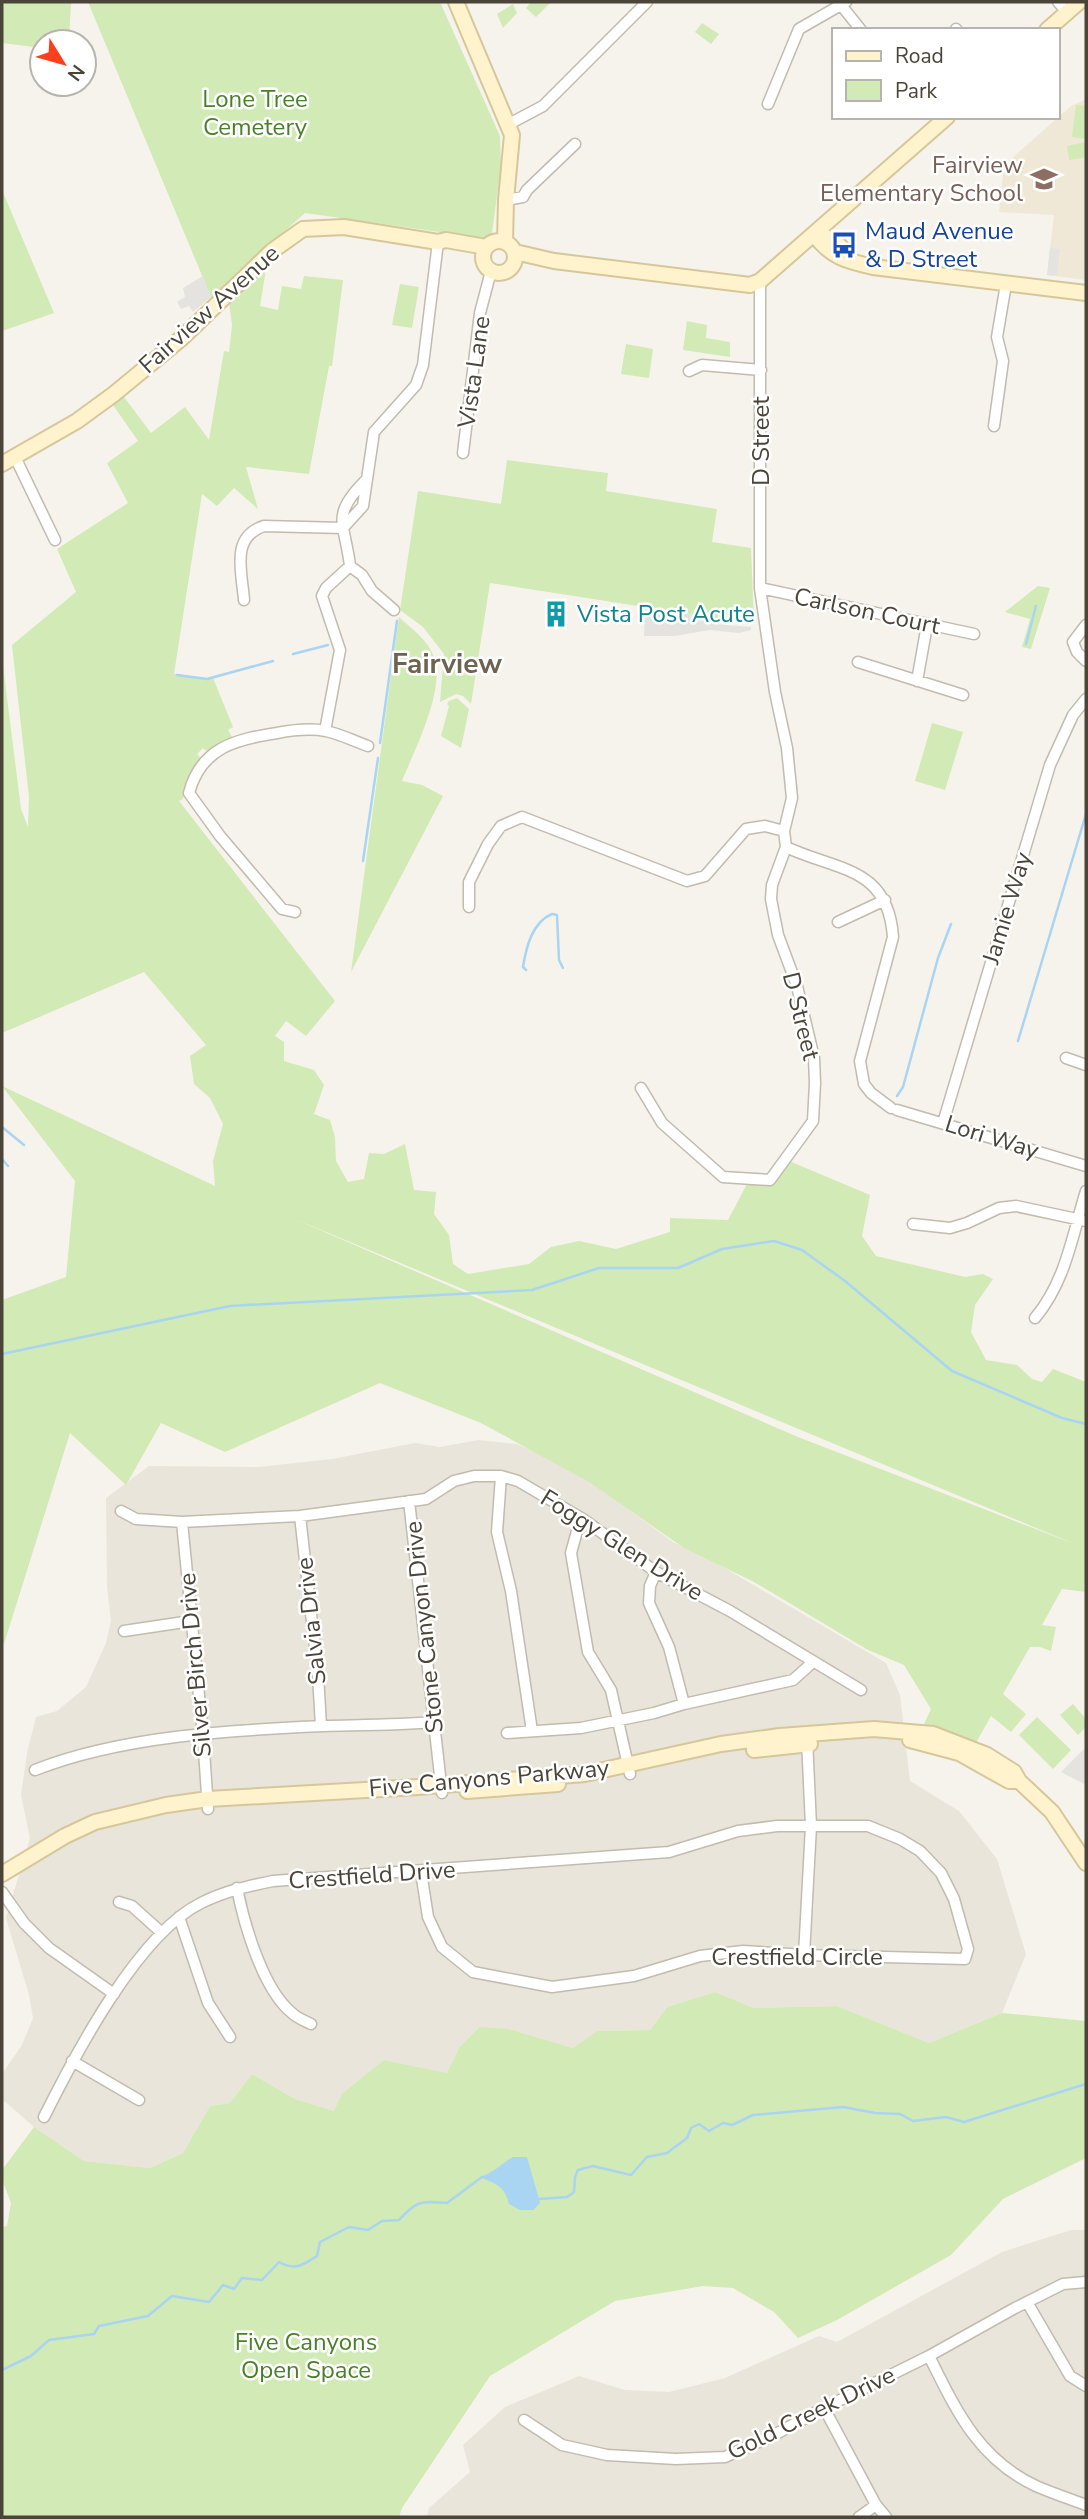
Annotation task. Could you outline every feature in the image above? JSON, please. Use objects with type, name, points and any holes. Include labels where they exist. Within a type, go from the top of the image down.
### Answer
[{"type":"main road","points":[[456,2],[512,135],[505,217],[507,224],[500,250],[485,265],[495,272],[509,270],[500,250]]},
{"type":"main road","points":[[1048,28],[1063,7],[1079,2]]},
{"type":"main road","points":[[760,281],[945,119]]},
{"type":"main road","name":"Fairview Avenue","points":[[8,461],[76,421],[114,394],[183,337],[279,245],[303,229],[320,226],[344,227],[438,242],[446,240],[500,250],[545,263],[554,261],[750,285],[760,281]]},
{"type":"main road","points":[[814,234],[840,259],[873,267],[1086,293]]},
{"type":"main road","points":[[814,234],[827,236],[845,251],[850,260]]},
{"type":"main road","points":[[794,251],[829,251]]},
{"type":"main road","name":"Five Canyons Parkway","points":[[2,1874],[65,1836],[95,1822],[155,1807],[441,1789],[585,1774],[629,1769],[721,1744],[807,1739],[874,1729],[933,1734],[986,1755],[1014,1772],[1018,1781],[1052,1812],[1085,1857]]},
{"type":"main road","name":"Five Canyons Parkway","points":[[2,1882],[62,1844],[109,1826],[151,1814],[208,1804]]},
{"type":"street","points":[[509,124],[543,106],[647,2]]},
{"type":"street","points":[[768,104],[799,29],[843,3],[860,28]]},
{"type":"street","points":[[506,200],[523,197],[575,144]]},
{"type":"street","points":[[244,600],[240,550],[244,538],[253,530],[264,526],[343,528],[363,506],[374,432],[416,385],[423,366],[438,242]]},
{"type":"street","name":"Vista Lane","points":[[463,453],[481,313],[495,272]]},
{"type":"street","name":"D Street","points":[[641,1088],[662,1123],[723,1177],[770,1180],[813,1121],[816,1083],[814,1058],[797,986],[772,911],[772,885],[786,847],[784,831],[792,798],[787,748],[775,692],[760,588],[760,281]]},
{"type":"street","points":[[994,426],[1003,361],[997,337],[1006,284]]},
{"type":"street","points":[[689,371],[702,365],[761,370]]},
{"type":"street","points":[[8,461],[55,540]]},
{"type":"street","points":[[365,481],[349,497],[344,508],[343,528],[350,566],[362,575],[372,591],[394,610]]},
{"type":"street","points":[[344,508],[356,515]]},
{"type":"street","points":[[325,731],[340,650],[322,596],[326,588],[350,566]]},
{"type":"street","name":"Carlson Court","points":[[760,588],[974,634]]},
{"type":"street","points":[[917,681],[927,625]]},
{"type":"street","points":[[1086,625],[1073,642],[1077,653],[1086,661]]},
{"type":"street","points":[[858,662],[963,695]]},
{"type":"street","name":"Jamie Way","points":[[943,1123],[1050,765],[1073,715],[1086,699]]},
{"type":"street","points":[[295,912],[282,909],[220,836],[189,793],[192,781],[211,756],[230,742],[298,730],[325,731],[368,746]]},
{"type":"street","points":[[469,907],[470,882],[488,844],[501,826],[522,817],[687,881],[705,876],[746,828],[765,826],[784,831]]},
{"type":"street","points":[[786,847],[858,873],[869,881],[885,900],[838,922]]},
{"type":"street","name":"Lori Way","points":[[885,900],[892,918],[893,937],[860,1061],[864,1084],[871,1093],[894,1109],[1086,1166]]},
{"type":"street","points":[[1066,1058],[1086,1065]]},
{"type":"street","points":[[1035,1318],[1055,1291],[1061,1277],[1082,1220],[1086,1191]]},
{"type":"street","points":[[913,1224],[950,1228],[999,1208],[1016,1206],[1082,1220]]},
{"type":"street","name":"Foggy Glen Drive","points":[[410,1501],[426,1499],[454,1481],[474,1476],[501,1476],[518,1481],[583,1519],[656,1572],[730,1611],[862,1690]]},
{"type":"street","points":[[501,1476],[497,1532],[511,1591],[532,1731]]},
{"type":"street","name":"Stone Canyon Drive","points":[[121,1511],[136,1519],[182,1522],[300,1516],[410,1501],[441,1789]]},
{"type":"street","name":"Salvia Drive","points":[[300,1516],[321,1726]]},
{"type":"street","points":[[583,1519],[571,1553],[588,1652],[611,1690],[629,1769]]},
{"type":"street","name":"Silver Birch Drive","points":[[182,1522],[208,1804]]},
{"type":"street","points":[[656,1572],[650,1586],[649,1603],[670,1647],[684,1704]]},
{"type":"street","points":[[124,1631],[191,1621]]},
{"type":"street","points":[[507,1733],[581,1728],[654,1713],[793,1680],[813,1662]]},
{"type":"street","points":[[35,1770],[68,1757],[111,1747],[203,1735],[321,1726],[435,1722]]},
{"type":"street","points":[[804,1955],[811,1826],[807,1739]]},
{"type":"street","name":"Crestfield Drive","points":[[44,2117],[72,2061],[114,1994],[162,1933],[200,1903],[236,1888],[273,1881],[668,1852],[738,1831],[777,1826],[811,1826]]},
{"type":"street","name":"Crestfield Circle","points":[[421,1872],[428,1917],[442,1947],[473,1972],[552,1987],[634,1976],[700,1956],[743,1951],[965,1959],[968,1949],[954,1899],[941,1873],[920,1851],[900,1839],[868,1826],[811,1826]]},
{"type":"street","points":[[236,1888],[263,1971],[277,1996],[292,2013],[311,2024]]},
{"type":"street","points":[[2,1892],[24,1923],[49,1948],[114,1994]]},
{"type":"street","points":[[119,1902],[132,1906],[162,1933]]},
{"type":"street","points":[[179,1917],[208,2003],[230,2037]]},
{"type":"street","points":[[72,2061],[139,2100]]},
{"type":"street","name":"Gold Creek Drive","points":[[524,2420],[562,2445],[607,2455],[677,2459],[725,2457],[929,2356],[1063,2284],[1086,2282]]},
{"type":"street","points":[[1027,2302],[1070,2376],[1086,2386]]},
{"type":"street","points":[[929,2356],[962,2421],[984,2450],[1015,2475],[1086,2505]]},
{"type":"street","points":[[824,2408],[876,2505],[887,2517]]},
{"type":"street","points":[[859,2517],[876,2505]]},
{"type":"shaded area","name":"Fairview Elementary School","points":[[1086,99],[1086,280],[1047,275],[1054,215],[999,212],[1004,165],[1056,119],[1060,119],[1060,116],[1071,106]]},
{"type":"shaded area","points":[[1050,248],[1060,249],[1057,276],[1047,275]]},
{"type":"shaded area","points":[[203,276],[211,297],[193,312],[189,306],[181,309],[177,302],[185,297],[183,288]]},
{"type":"shaded area","points":[[645,607],[716,618],[715,624],[751,627],[751,630],[739,633],[710,630],[675,636],[644,636]]},
{"type":"shaded area","points":[[478,1440],[517,1444],[570,1467],[673,1542],[723,1567],[886,1663],[900,1695],[910,1781],[959,1811],[997,1859],[1026,1954],[1002,2013],[929,2043],[837,2006],[754,2008],[715,1992],[667,2007],[650,2030],[597,2031],[573,2048],[509,2029],[459,2048],[447,2073],[384,2060],[334,2111],[295,2099],[252,2074],[230,2103],[210,2106],[183,2153],[150,2168],[84,2161],[34,2127],[2,2099],[2,2074],[22,2045],[33,2018],[29,1995],[6,1918],[30,1838],[21,1795],[36,1717],[57,1711],[86,1687],[106,1643],[111,1621],[107,1586],[106,1498],[149,1466],[259,1467],[332,1459],[415,1443],[440,1447]]},
{"type":"shaded area","points":[[1086,1747],[1086,1782],[1084,1784],[1061,1772]]},
{"type":"shaded area","points":[[1071,2230],[1086,2230],[1086,2517],[427,2517],[429,2508],[470,2472],[463,2445],[505,2407],[579,2376],[625,2390],[669,2392],[725,2378],[819,2336],[837,2342],[1002,2252]]},
{"type":"green space","points":[[2,2],[71,2],[70,28],[28,28],[28,46],[2,43]]},
{"type":"green space","name":"Lone Tree Cemetery","points":[[88,2],[440,2],[500,136],[501,166],[492,233],[483,241],[475,237],[305,213],[211,297]]},
{"type":"green space","points":[[531,2],[551,2],[536,17],[526,8]]},
{"type":"green space","points":[[513,4],[517,13],[503,28],[497,14]]},
{"type":"green space","points":[[702,23],[719,34],[711,44],[695,32]]},
{"type":"green space","points":[[1076,105],[1086,106],[1086,139],[1072,137]]},
{"type":"green space","points":[[1086,142],[1086,157],[1069,160],[1067,146]]},
{"type":"green space","points":[[2,190],[54,313],[2,331]]},
{"type":"green space","points":[[266,269],[260,306],[278,310],[282,286],[301,289],[304,276],[343,280],[332,366],[329,366],[309,474],[246,467],[258,509],[234,488],[217,506],[202,494],[174,674],[213,678],[233,727],[228,730],[232,737],[208,752],[203,748],[197,754],[201,759],[186,781],[183,799],[179,801],[335,1001],[306,1036],[286,1021],[275,1036],[284,1042],[284,1061],[314,1070],[324,1085],[314,1114],[330,1120],[335,1137],[336,1161],[348,1182],[364,1179],[369,1153],[384,1154],[405,1144],[414,1190],[436,1192],[434,1214],[449,1235],[453,1264],[468,1274],[529,1264],[551,1247],[579,1241],[616,1249],[670,1232],[670,1218],[728,1220],[747,1184],[771,1184],[789,1161],[870,1195],[862,1236],[876,1256],[965,1277],[983,1274],[993,1279],[975,1305],[971,1332],[986,1360],[1017,1365],[1032,1379],[1042,1382],[1053,1369],[1086,1382],[1086,1592],[1062,1589],[1042,1625],[1056,1627],[1051,1651],[1030,1647],[1003,1694],[1026,1714],[1011,1732],[991,1716],[973,1748],[920,1733],[931,1709],[904,1665],[868,1650],[754,1582],[684,1548],[589,1482],[481,1423],[380,1383],[225,1452],[161,1423],[126,1485],[70,1433],[2,1644],[2,1300],[66,1277],[75,1181],[2,1086],[215,1186],[213,1161],[223,1124],[210,1098],[194,1084],[190,1056],[206,1045],[144,972],[2,1033],[2,658],[21,809],[28,827],[29,797],[12,645],[76,592],[57,549],[128,503],[107,463],[138,441],[113,405],[124,397],[151,433],[185,407],[209,440],[224,351],[229,352],[232,325],[229,302]],"holes":[[[290,1217],[1077,1545],[798,1437]]]},
{"type":"green space","points":[[400,284],[419,287],[412,328],[392,325]]},
{"type":"green space","points":[[687,321],[707,325],[706,338],[730,342],[730,357],[683,350]]},
{"type":"green space","points":[[626,344],[653,349],[649,378],[621,374]]},
{"type":"green space","points":[[507,460],[608,473],[606,491],[717,509],[712,542],[751,548],[754,624],[490,583],[471,704],[463,696],[456,694],[440,702],[444,654],[423,627],[400,610],[418,491],[501,504]]},
{"type":"green space","points":[[1038,586],[1050,588],[1031,649],[1022,647],[1030,619],[1005,612]]},
{"type":"green space","points":[[399,617],[428,645],[437,670],[436,686],[427,720],[402,781],[422,785],[443,796],[351,972]]},
{"type":"green space","points":[[457,698],[469,709],[461,748],[441,736],[449,706],[447,704]]},
{"type":"green space","points":[[932,723],[963,732],[945,790],[915,781]]},
{"type":"green space","points":[[1073,1704],[1086,1719],[1086,1727],[1078,1735],[1060,1715]]},
{"type":"green space","points":[[1037,1717],[1071,1750],[1053,1769],[1019,1735]]},
{"type":"green space","name":"Five Canyons Open Space","points":[[715,1992],[754,2008],[837,2006],[929,2043],[1002,2013],[1086,2021],[1086,2158],[1003,2199],[951,2255],[837,2320],[798,2338],[774,2312],[733,2288],[703,2286],[615,2301],[490,2376],[402,2508],[399,2517],[2,2517],[2,2227],[7,2226],[11,2203],[2,2179],[2,2170],[34,2127],[84,2161],[150,2168],[183,2153],[210,2106],[230,2103],[252,2074],[295,2099],[334,2111],[342,2094],[384,2060],[447,2073],[459,2048],[480,2027],[509,2029],[573,2048],[597,2031],[650,2030],[667,2007]]},
{"type":"water","points":[[513,2157],[527,2157],[540,2203],[533,2210],[520,2210],[509,2204],[502,2189],[480,2177]]},
{"type":"waterway","points":[[1026,644],[1036,606]]},
{"type":"waterway","points":[[380,743],[397,621]]},
{"type":"waterway","points":[[293,654],[328,645]]},
{"type":"waterway","points":[[177,675],[207,679],[273,661]]},
{"type":"waterway","points":[[363,861],[378,758]]},
{"type":"waterway","points":[[1018,1041],[1086,814]]},
{"type":"waterway","points":[[526,970],[523,967],[531,936],[539,923],[552,914],[557,915],[559,960],[563,968]]},
{"type":"waterway","points":[[897,1096],[903,1087],[938,958],[951,924]]},
{"type":"waterway","points":[[2,1127],[24,1145]]},
{"type":"waterway","points":[[2,1159],[8,1166]]},
{"type":"waterway","points":[[2,1354],[230,1306],[532,1290],[599,1268],[678,1268],[722,1249],[774,1241],[802,1250],[845,1281],[952,1371],[1062,1418],[1086,1424]]},
{"type":"waterway","points":[[539,2199],[567,2197],[574,2192],[578,2170],[593,2166],[631,2175],[647,2157],[667,2153],[687,2138],[691,2128],[699,2124],[709,2131],[723,2123],[732,2125],[753,2115],[843,2107],[900,2114],[913,2121],[946,2117],[964,2122],[1086,2084]]},
{"type":"waterway","points":[[2,2370],[31,2356],[49,2340],[94,2334],[99,2326],[148,2316],[172,2296],[209,2302],[223,2285],[234,2289],[242,2278],[262,2280],[279,2262],[290,2266],[303,2264],[317,2256],[320,2242],[349,2227],[368,2230],[382,2221],[399,2220],[420,2203],[447,2203],[482,2177]]},
{"type":"place","name":"Fairview Elementary School","points":[[1044,179]]},
{"type":"place","name":"Maud Avenue & D Street","points":[[844,245]]},
{"type":"place","name":"Vista Post Acute","points":[[556,614]]},
{"type":"district","name":"Fairview","points":[[447,664]]}]
